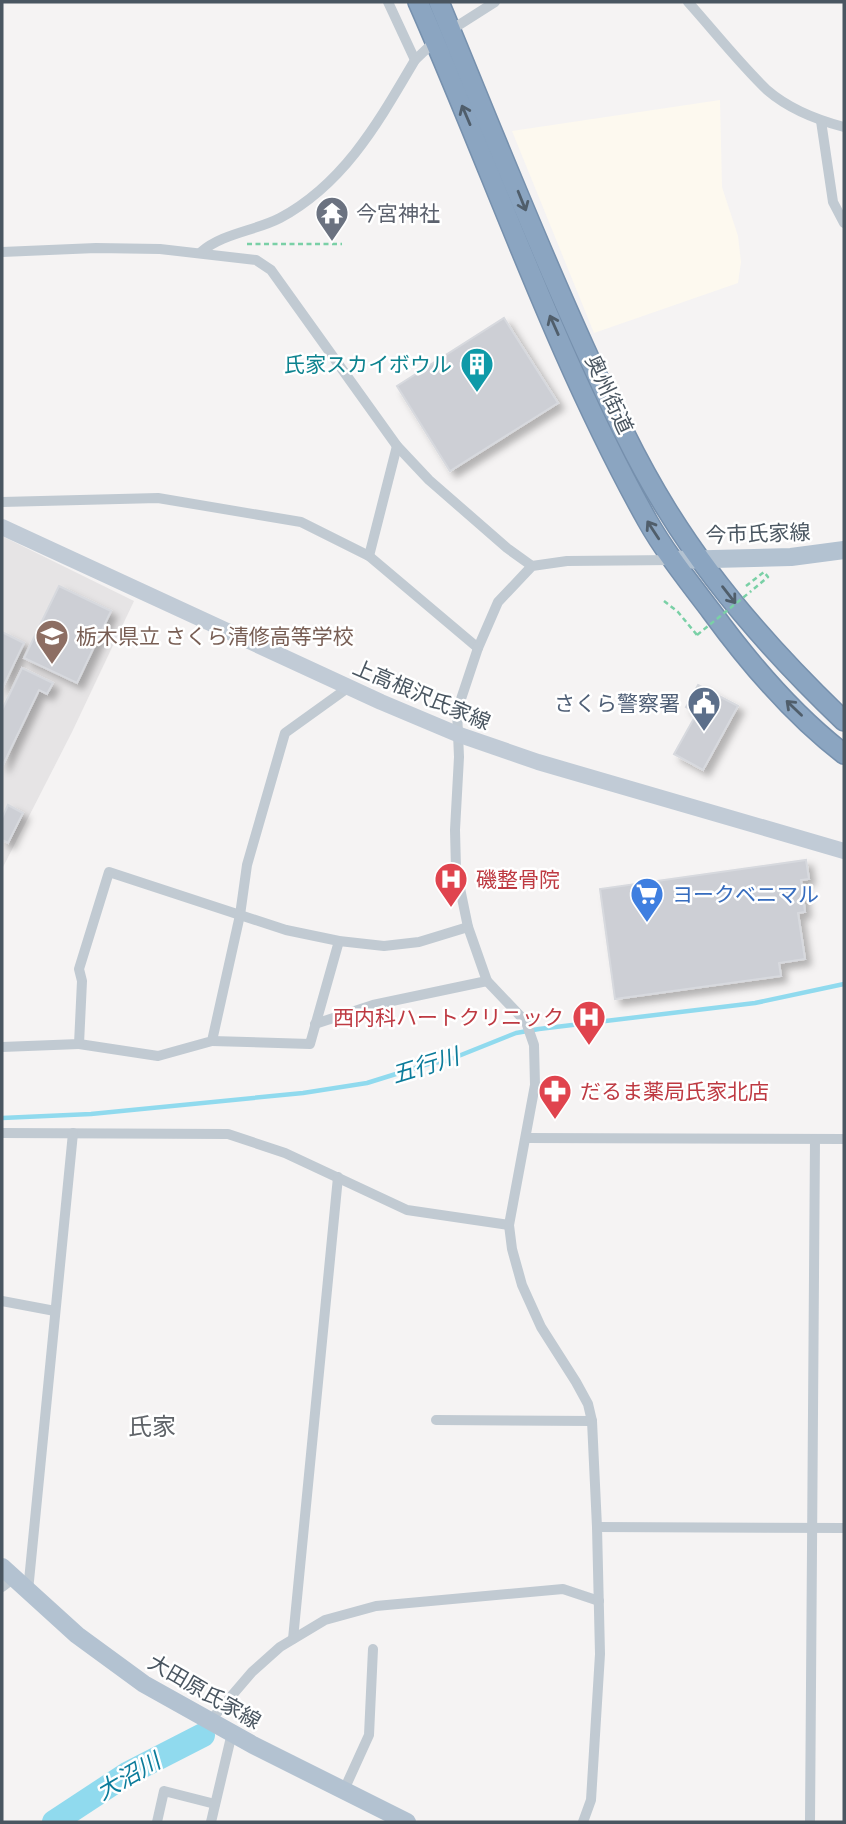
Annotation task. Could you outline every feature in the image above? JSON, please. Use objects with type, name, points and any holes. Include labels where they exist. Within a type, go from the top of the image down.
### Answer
[{"type":"highway","name":"奥州街道","points":[[418,2],[443,35],[618,420],[667,511],[755,629],[799,678],[844,721]]},
{"type":"highway","name":"奥州街道","points":[[439,2],[443,35],[546,308],[600,430],[648,522],[735,645],[780,695],[844,754]]},
{"type":"main road","name":"上高根沢氏家線","points":[[2,527],[457,734],[538,762],[844,851]]},
{"type":"main road","name":"今市氏家線","points":[[673,560],[792,557],[844,550]]},
{"type":"main road","name":"大田原氏家線","points":[[11,1581],[77,1635],[144,1684],[232,1733],[407,1822]]},
{"type":"street","points":[[388,2],[415,60]]},
{"type":"street","points":[[201,252],[211,244],[278,219],[308,201],[339,174],[379,122],[415,60],[443,35],[495,2]]},
{"type":"street","points":[[688,2],[768,90],[797,110],[821,121],[844,127]]},
{"type":"street","points":[[821,121],[834,202],[844,223]]},
{"type":"street","points":[[2,252],[160,248],[256,260],[271,270],[397,446],[429,480],[507,548],[532,566]]},
{"type":"street","points":[[369,556],[397,446]]},
{"type":"street","points":[[2,502],[158,498],[301,522],[369,556],[478,648]]},
{"type":"street","points":[[583,1822],[591,1800],[600,1654],[592,1421],[588,1404],[541,1327],[523,1285],[512,1249],[509,1225],[535,1085],[534,1045],[526,1022],[487,981],[468,927],[456,869],[455,830],[460,757],[457,711],[478,648],[498,602],[532,566],[567,561],[673,560]]},
{"type":"street","points":[[212,1041],[240,915],[247,865],[285,733],[349,687]]},
{"type":"street","points":[[79,1044],[82,981],[79,969],[109,872],[286,930],[339,941],[384,946],[419,942],[468,927]]},
{"type":"street","points":[[2,1047],[79,1044],[158,1056],[212,1041],[310,1044],[339,941]]},
{"type":"street","points":[[315,1024],[373,1004],[487,981]]},
{"type":"street","points":[[2,1133],[228,1134],[285,1153],[407,1210],[509,1225]]},
{"type":"street","points":[[11,1581],[55,1311],[73,1133]]},
{"type":"street","points":[[526,1138],[844,1139]]},
{"type":"street","points":[[810,1822],[815,1139]]},
{"type":"street","points":[[293,1639],[338,1177]]},
{"type":"street","points":[[2,1301],[55,1311]]},
{"type":"street","points":[[436,1420],[592,1421]]},
{"type":"street","points":[[597,1527],[844,1528]]},
{"type":"street","points":[[210,1721],[252,1672],[280,1647],[325,1620],[376,1606],[563,1589],[598,1601]]},
{"type":"street","points":[[344,1790],[369,1735],[373,1649]]},
{"type":"street","points":[[211,1822],[232,1733]]},
{"type":"street","points":[[157,1822],[164,1791],[215,1804]]},
{"type":"path","points":[[237,244],[342,244]]},
{"type":"path","points":[[664,601],[678,612],[697,635],[768,577],[764,572],[746,586]]},
{"type":"shaded area","points":[[720,100],[722,187],[738,236],[741,262],[738,283],[594,333],[512,131]]},
{"type":"shaded area","name":"栃木県立 さくら清修高等学校","points":[[2,536],[134,601],[72,732],[2,869]]},
{"type":"building","name":"氏家スカイボウル","points":[[504,318],[558,403],[450,471],[397,386]]},
{"type":"building","points":[[59,586],[111,611],[77,683],[24,658]]},
{"type":"building","points":[[2,632],[24,643],[3,687],[2,686]]},
{"type":"building","points":[[22,668],[53,683],[47,694],[39,690],[2,767],[2,710]]},
{"type":"building","name":"さくら警察署","points":[[698,685],[738,706],[703,770],[674,754],[697,713],[686,707]]},
{"type":"building","points":[[8,805],[23,813],[8,843],[2,840],[2,818]]},
{"type":"building","points":[[806,860],[809,879],[801,880],[805,912],[798,913],[805,959],[779,963],[781,976],[615,999],[600,889]]},
{"type":"waterway","name":"五行川","points":[[2,1118],[91,1114],[303,1093],[367,1083],[446,1061],[516,1033],[755,1003],[844,984]]},
{"type":"waterway","name":"大沼川","points":[[54,1822],[127,1774],[203,1735]]},
{"type":"place","name":"今宮神社","points":[[332,243]]},
{"type":"place","name":"氏家スカイボウル","points":[[477,394]]},
{"type":"place","name":"栃木県立 さくら清修高等学校","points":[[52,666]]},
{"type":"place","name":"さくら警察署","points":[[704,733]]},
{"type":"place","name":"磯整骨院","points":[[451,909]]},
{"type":"place","name":"ヨークベニマル","points":[[647,924]]},
{"type":"place","name":"西内科ハートクリニック","points":[[589,1047]]},
{"type":"place","name":"だるま薬局氏家北店","points":[[555,1121]]},
{"type":"district","name":"氏家","points":[[152,1426]]}]
